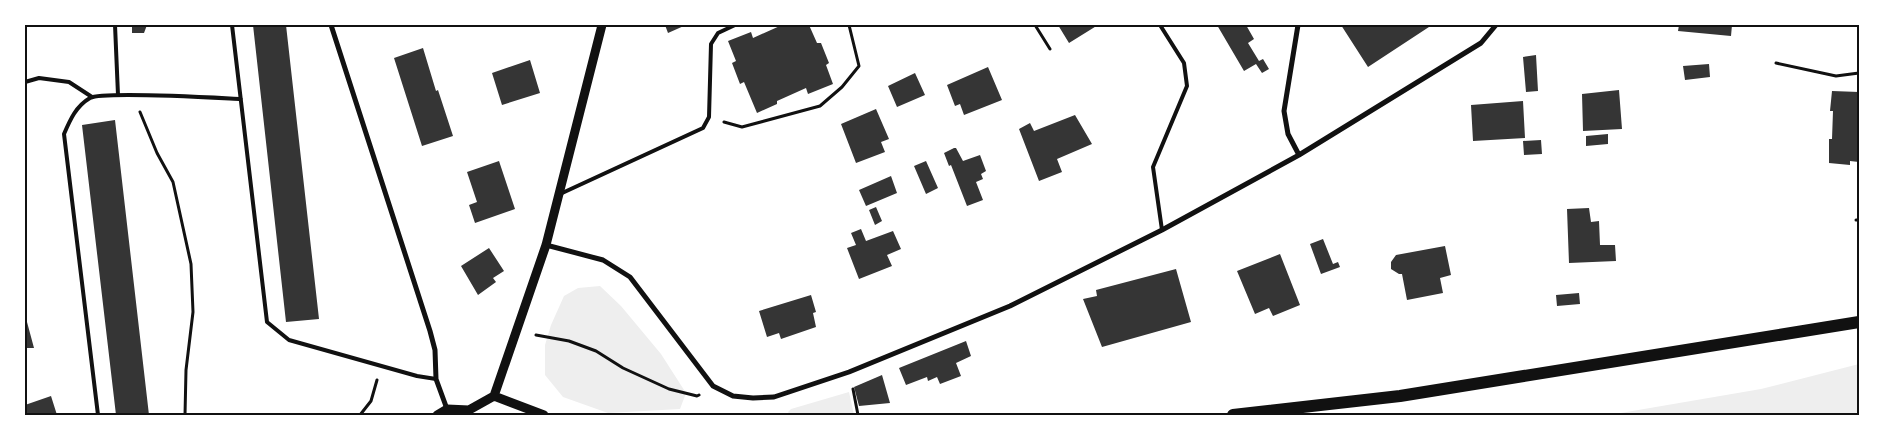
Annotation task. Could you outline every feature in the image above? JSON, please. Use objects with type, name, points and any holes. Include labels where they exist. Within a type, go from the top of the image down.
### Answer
[{"type":"main road","points":[[1233,415],[1400,396],[1859,322]]},
{"type":"street","points":[[331,25],[430,332],[435,350],[436,379],[447,409]]},
{"type":"street","points":[[437,415],[447,409],[469,412],[494,396],[518,331],[546,245],[602,25]]},
{"type":"street","points":[[1298,25],[1284,112],[1288,134],[1299,155]]},
{"type":"street","points":[[546,245],[603,260],[630,277],[713,386],[733,396],[753,398],[774,396],[849,372],[1010,306],[1162,230],[1299,155],[1481,43],[1496,25]]},
{"type":"street","points":[[494,396],[544,415]]},
{"type":"lane","points":[[115,25],[118,95]]},
{"type":"lane","points":[[232,25],[267,322],[289,340],[417,376],[436,379]]},
{"type":"lane","points":[[560,194],[703,128],[709,118],[711,44],[718,33],[735,25]]},
{"type":"lane","points":[[1160,25],[1184,63],[1187,86],[1153,167],[1162,230]]},
{"type":"lane","points":[[25,82],[39,78],[69,82],[92,97]]},
{"type":"lane","points":[[98,415],[64,134],[73,113],[92,97],[118,95],[241,99]]},
{"type":"path","points":[[709,118],[742,127],[820,106],[842,87],[859,66],[849,25]]},
{"type":"path","points":[[1035,25],[1050,49]]},
{"type":"path","points":[[1776,64],[1836,76],[1859,73]]},
{"type":"path","points":[[132,96],[157,153],[174,182],[191,264],[193,312],[186,370],[186,415]]},
{"type":"path","points":[[518,331],[569,341],[596,351],[623,368],[669,389],[697,396],[713,386]]},
{"type":"path","points":[[360,415],[371,401],[382,365]]},
{"type":"path","points":[[851,383],[858,415]]},
{"type":"shaded area","points":[[600,286],[621,306],[661,354],[686,393],[680,409],[608,413],[563,397],[545,375],[545,345],[551,325],[564,296],[578,288]]},
{"type":"shaded area","points":[[1859,364],[1859,412],[1846,415],[1609,415],[1761,389]]},
{"type":"shaded area","points":[[849,392],[854,415],[790,415],[788,412],[791,409]]},
{"type":"building","points":[[132,25],[147,25],[144,33],[132,33]]},
{"type":"building","points":[[253,25],[286,25],[319,319],[286,322]]},
{"type":"building","points":[[665,25],[686,25],[668,33]]},
{"type":"building","points":[[782,25],[809,25],[817,43],[821,43],[829,63],[826,65],[833,84],[808,94],[806,88],[777,101],[777,104],[757,113],[744,82],[740,84],[732,63],[736,61],[728,41],[751,32],[753,38]]},
{"type":"building","points":[[1058,25],[1098,25],[1069,43]]},
{"type":"building","points":[[1217,25],[1246,25],[1254,39],[1248,43],[1259,61],[1263,59],[1269,69],[1262,73],[1256,64],[1244,71]]},
{"type":"building","points":[[1341,25],[1432,25],[1368,67]]},
{"type":"building","points":[[1679,25],[1732,25],[1731,36],[1678,31]]},
{"type":"building","points":[[423,48],[436,91],[438,90],[453,136],[422,146],[394,58]]},
{"type":"building","points":[[1536,55],[1538,91],[1526,92],[1523,57]]},
{"type":"building","points":[[530,60],[540,93],[502,105],[492,73]]},
{"type":"building","points":[[1709,64],[1710,77],[1685,80],[1683,66]]},
{"type":"building","points":[[988,67],[1002,100],[964,115],[960,104],[955,106],[947,85]]},
{"type":"building","points":[[915,73],[925,95],[897,107],[888,86]]},
{"type":"building","points":[[1619,90],[1622,129],[1583,131],[1582,94]]},
{"type":"building","points":[[1832,91],[1859,92],[1859,162],[1850,161],[1850,165],[1829,163],[1829,139],[1832,139],[1833,111],[1830,111]]},
{"type":"building","points":[[1523,101],[1525,138],[1473,141],[1471,105]]},
{"type":"building","points":[[876,109],[889,139],[881,142],[885,152],[856,163],[841,124]]},
{"type":"building","points":[[1075,115],[1092,144],[1057,159],[1062,172],[1039,181],[1019,129],[1030,123],[1034,131]]},
{"type":"building","points":[[115,120],[149,415],[116,415],[82,125]]},
{"type":"building","points":[[1608,134],[1608,144],[1586,146],[1586,136]]},
{"type":"building","points":[[1541,140],[1542,154],[1524,155],[1523,141]]},
{"type":"building","points":[[956,148],[963,161],[980,155],[986,171],[981,174],[983,179],[976,182],[983,200],[967,206],[951,165],[949,166],[944,153]]},
{"type":"building","points":[[499,161],[515,209],[475,223],[469,205],[477,202],[467,172]]},
{"type":"building","points":[[926,161],[938,188],[926,194],[914,166]]},
{"type":"building","points":[[891,176],[897,193],[866,206],[859,190]]},
{"type":"building","points":[[876,207],[882,221],[875,225],[869,210]]},
{"type":"building","points":[[1589,208],[1591,222],[1599,221],[1600,245],[1615,245],[1616,261],[1569,263],[1567,209]]},
{"type":"building","points":[[861,229],[866,241],[893,231],[901,249],[887,255],[892,266],[859,279],[847,248],[856,245],[851,233]]},
{"type":"building","points":[[1323,239],[1333,264],[1338,262],[1340,267],[1321,274],[1310,244]]},
{"type":"building","points":[[1445,246],[1451,275],[1440,278],[1443,293],[1407,300],[1402,274],[1391,269],[1391,262],[1396,255]]},
{"type":"building","points":[[489,248],[504,271],[493,278],[496,282],[478,295],[461,266]]},
{"type":"building","points":[[1280,254],[1300,305],[1273,316],[1269,308],[1255,314],[1237,271]]},
{"type":"building","points":[[1176,269],[1191,322],[1102,347],[1083,299],[1097,296],[1096,290]]},
{"type":"building","points":[[1579,293],[1580,304],[1557,306],[1556,295]]},
{"type":"building","points":[[811,295],[816,312],[813,313],[816,327],[781,339],[779,333],[767,337],[759,311]]},
{"type":"building","points":[[25,322],[27,322],[34,348],[25,348]]},
{"type":"building","points":[[966,341],[971,356],[956,363],[961,376],[940,384],[937,377],[928,381],[927,377],[906,385],[899,368]]},
{"type":"building","points":[[882,375],[890,403],[859,406],[854,387]]},
{"type":"building","points":[[51,396],[57,415],[26,415],[25,405]]}]
